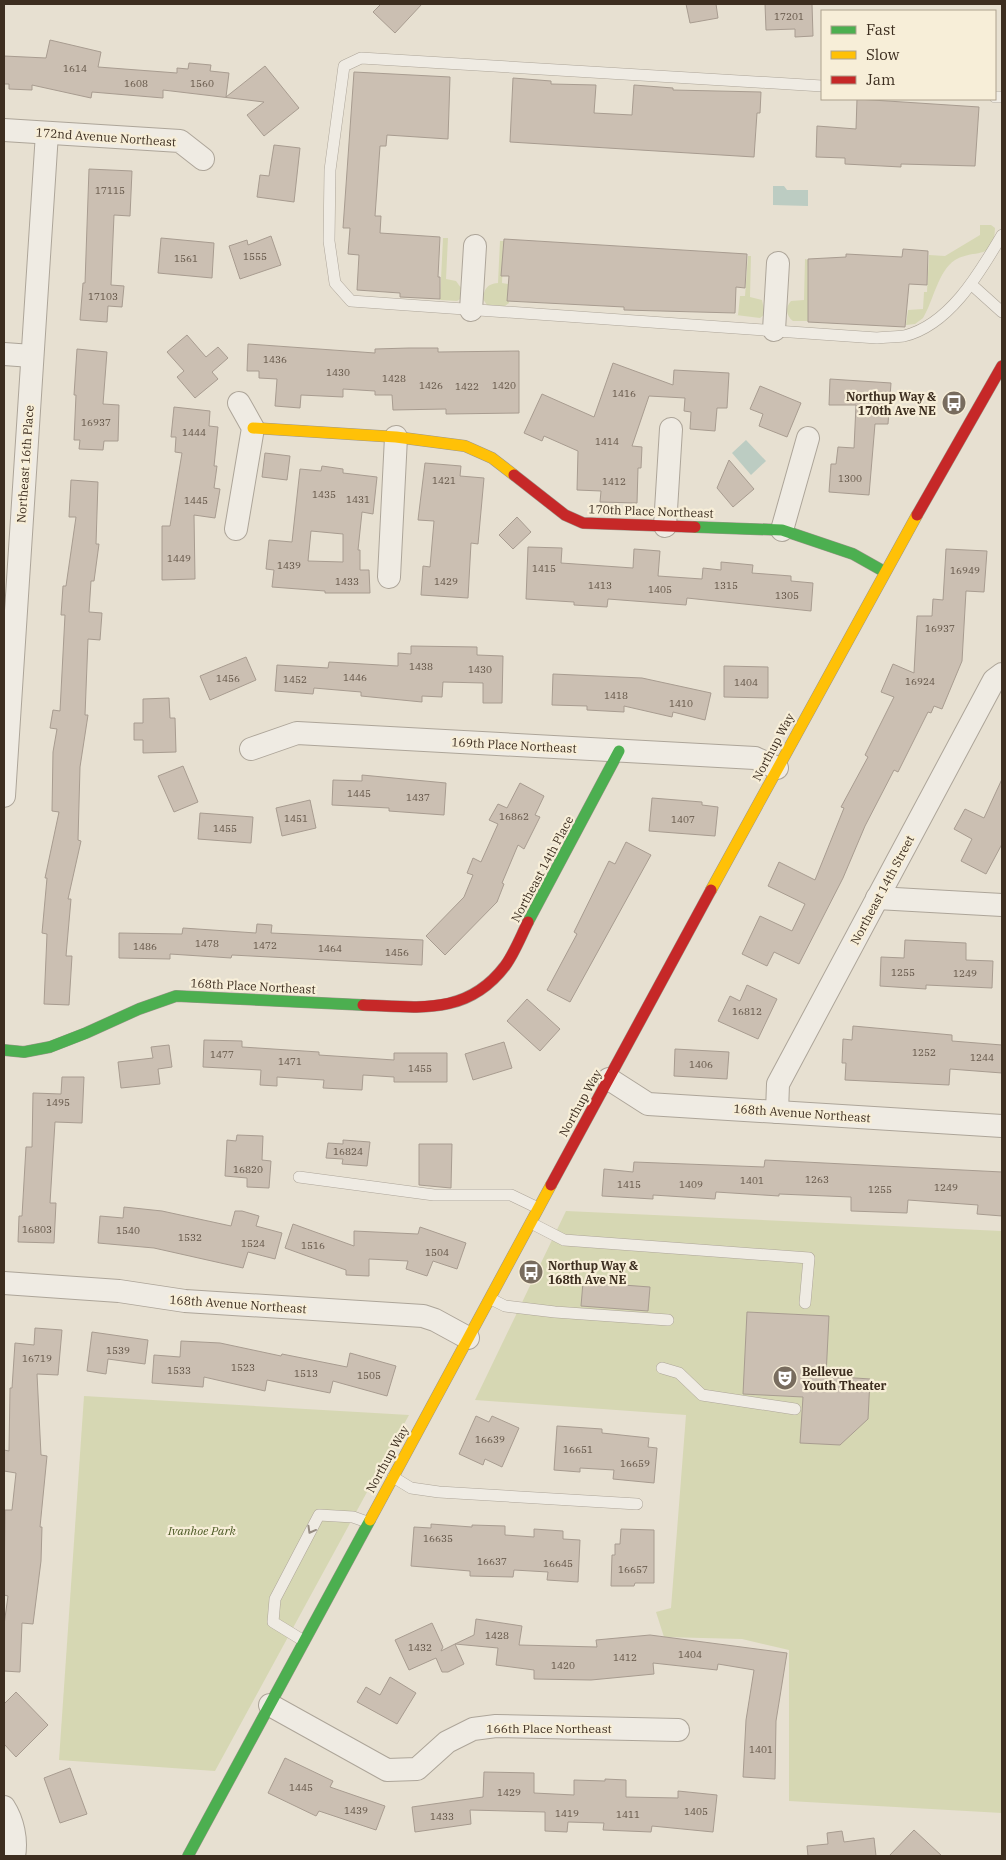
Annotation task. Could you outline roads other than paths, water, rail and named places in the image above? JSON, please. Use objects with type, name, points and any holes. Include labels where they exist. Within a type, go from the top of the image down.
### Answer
[{"type":"street","name":"172nd Avenue Northeast","points":[[4,130],[180,141],[203,159]]},
{"type":"street","name":"Northeast 16th Place","points":[[4,796],[10,589],[32,356],[47,133]]},
{"type":"street","points":[[471,310],[475,246]]},
{"type":"street","points":[[774,330],[778,263]]},
{"type":"street","points":[[4,354],[32,356]]},
{"type":"street","name":"Northup Way","points":[[188,1856],[367,1522],[491,1299],[530,1222],[884,572],[972,413],[1002,369]]},
{"type":"street","points":[[236,529],[253,428],[239,403]]},
{"type":"street","name":"170th Place Northeast","points":[[253,428],[396,437],[465,446],[492,458],[565,515],[583,523],[782,530],[853,554],[884,572]]},
{"type":"street","points":[[665,526],[671,429]]},
{"type":"street","points":[[389,577],[396,437]]},
{"type":"street","points":[[782,530],[808,438]]},
{"type":"street","name":"Northeast 14th Street","points":[[777,1112],[778,1084],[994,680],[1002,674]]},
{"type":"street","name":"169th Place Northeast","points":[[251,749],[297,733],[755,758],[777,768]]},
{"type":"street","name":"Northeast 14th Place","points":[[479,993],[505,966],[620,751]]},
{"type":"street","points":[[877,898],[1002,905]]},
{"type":"street","name":"168th Place Northeast","points":[[4,1050],[30,1052],[66,1041],[150,1002],[176,996],[432,1008],[462,1001],[479,993]]},
{"type":"street","name":"168th Avenue Northeast","points":[[609,1079],[648,1104],[1002,1126]]},
{"type":"street","name":"168th Avenue Northeast","points":[[4,1283],[119,1290],[185,1301],[423,1316],[435,1320],[468,1338]]},
{"type":"street","name":"166th Place Northeast","points":[[270,1705],[387,1770],[417,1769],[447,1742],[473,1729],[496,1726],[678,1730]]},
{"type":"street","points":[[4,1807],[10,1817],[16,1846],[14,1856]]},
{"type":"lane","points":[[821,86],[361,58],[344,66],[330,170],[329,241],[335,283],[351,301],[877,338],[905,336],[932,324],[972,285],[1002,235]]},
{"type":"lane","points":[[972,285],[1002,312]]},
{"type":"lane","points":[[299,1178],[434,1194],[511,1195],[538,1208]]},
{"type":"lane","points":[[530,1222],[564,1240],[620,1246],[809,1258],[805,1303]]},
{"type":"lane","points":[[491,1299],[505,1306],[547,1311],[668,1320]]},
{"type":"lane","points":[[662,1368],[679,1373],[702,1395],[795,1409]]},
{"type":"lane","points":[[393,1477],[411,1488],[439,1492],[637,1504]]},
{"type":"lane","points":[[304,1641],[273,1622],[275,1599],[304,1542],[319,1515],[354,1516],[367,1522]]},
{"type":"place","name":"Northup Way & 170th Ave NE","points":[[954,403]]},
{"type":"place","name":"Northup Way & 168th Ave NE","points":[[531,1272]]},
{"type":"place","name":"Bellevue Youth Theater","points":[[785,1378]]},
{"type":"park label","name":"Ivanhoe Park","points":[[202,1530]]}]
